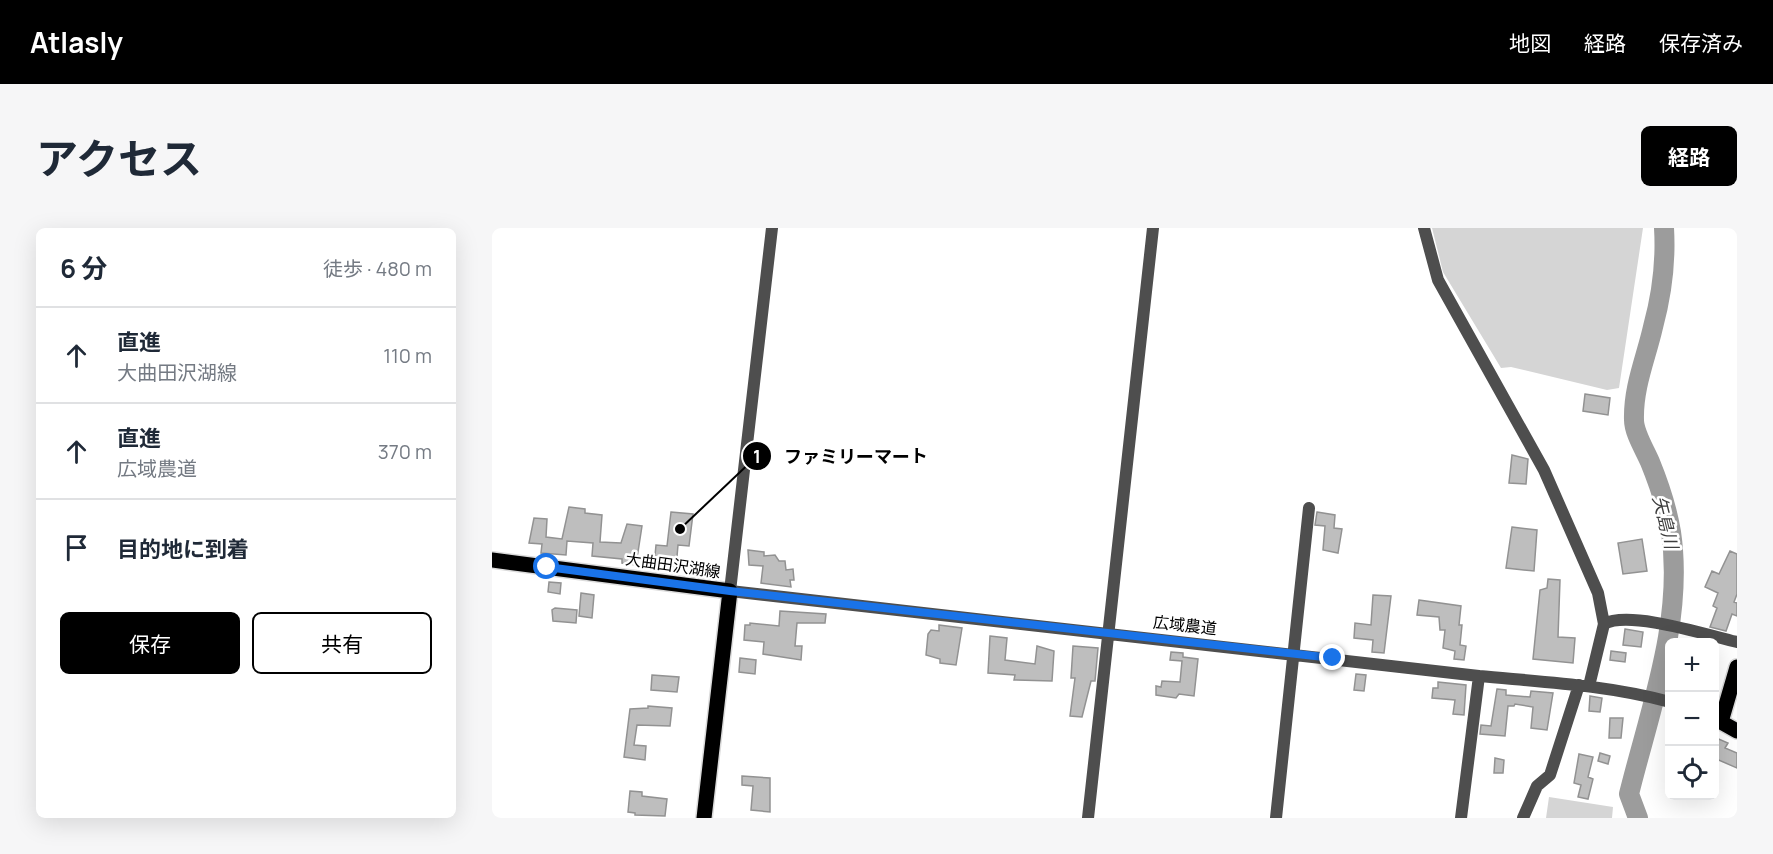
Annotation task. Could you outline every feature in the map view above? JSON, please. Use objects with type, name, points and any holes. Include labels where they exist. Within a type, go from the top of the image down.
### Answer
[{"type":"main road","name":"大曲田沢湖線","points":[[492,560],[730,591],[704,818]]},
{"type":"main road","points":[[1719,718],[1737,667]]},
{"type":"main road","points":[[1719,722],[1737,731]]},
{"type":"street","points":[[730,591],[772,228]]},
{"type":"street","points":[[1088,818],[1153,228]]},
{"type":"street","points":[[1424,228],[1438,280],[1539,461],[1574,534],[1598,593],[1604,624],[1550,775],[1537,786],[1523,818]]},
{"type":"street","points":[[1276,818],[1309,508]]},
{"type":"street","name":"広域農道","points":[[730,591],[1479,676],[1584,685],[1637,693],[1665,701]]},
{"type":"street","points":[[1604,624],[1611,620],[1634,618],[1737,642]]},
{"type":"street","points":[[1461,818],[1479,676]]},
{"type":"shaded area","points":[[1432,228],[1643,228],[1619,388],[1607,390],[1511,367],[1501,368],[1443,272]]},
{"type":"shaded area","points":[[1549,797],[1613,807],[1612,818],[1546,818]]},
{"type":"building","points":[[1585,394],[1610,398],[1608,415],[1583,411]]},
{"type":"building","points":[[1512,455],[1528,459],[1526,484],[1509,483]]},
{"type":"building","points":[[569,507],[585,509],[585,513],[602,515],[600,542],[621,543],[627,524],[642,526],[636,565],[622,563],[622,559],[592,556],[593,543],[567,541],[566,555],[541,553],[542,544],[529,543],[534,518],[547,519],[546,537],[562,539]]},
{"type":"building","points":[[671,512],[693,514],[689,546],[678,545],[676,568],[654,566],[656,545],[667,546]]},
{"type":"building","points":[[1317,512],[1335,515],[1334,528],[1342,529],[1338,553],[1323,550],[1325,526],[1315,525]]},
{"type":"building","points":[[1512,527],[1537,530],[1534,571],[1506,568]]},
{"type":"building","points":[[1642,539],[1647,571],[1623,574],[1618,543]]},
{"type":"building","points":[[748,550],[764,552],[764,556],[775,555],[779,561],[785,561],[786,570],[793,569],[794,580],[790,580],[791,587],[761,583],[763,566],[749,565]]},
{"type":"building","points":[[1730,551],[1737,554],[1737,594],[1734,602],[1737,603],[1737,616],[1732,614],[1726,631],[1710,627],[1717,608],[1713,606],[1718,593],[1705,587],[1712,571],[1719,574]]},
{"type":"building","points":[[1548,579],[1560,580],[1558,637],[1575,638],[1573,663],[1533,659],[1540,590],[1547,588]]},
{"type":"building","points":[[549,582],[561,583],[560,594],[548,592]]},
{"type":"building","points":[[581,593],[594,595],[592,618],[579,616]]},
{"type":"building","points":[[1373,595],[1391,596],[1384,653],[1372,652],[1373,640],[1354,638],[1355,623],[1371,625]]},
{"type":"building","points":[[1419,600],[1461,606],[1460,645],[1466,646],[1464,660],[1454,659],[1455,651],[1443,648],[1445,630],[1440,630],[1439,617],[1417,615]]},
{"type":"building","points":[[555,608],[577,610],[576,623],[553,621],[552,610]]},
{"type":"building","points":[[780,611],[826,614],[825,623],[797,623],[795,646],[802,646],[801,660],[763,654],[764,642],[744,640],[745,625],[750,625],[750,623],[779,626]]},
{"type":"building","points":[[939,625],[962,628],[956,665],[940,663],[940,659],[926,655],[928,634],[931,630],[939,631]]},
{"type":"building","points":[[1625,629],[1643,632],[1641,647],[1623,645]]},
{"type":"building","points":[[990,636],[1007,638],[1005,660],[1035,664],[1037,646],[1054,651],[1052,681],[1014,680],[1015,675],[988,673]]},
{"type":"building","points":[[1073,646],[1098,648],[1095,681],[1091,681],[1082,717],[1070,716],[1075,678],[1071,678]]},
{"type":"building","points":[[1611,651],[1626,653],[1625,662],[1610,660]]},
{"type":"building","points":[[1171,652],[1183,653],[1183,657],[1198,659],[1194,696],[1179,694],[1176,698],[1156,695],[1156,686],[1161,687],[1162,681],[1180,682],[1182,661],[1170,660]]},
{"type":"building","points":[[740,658],[756,660],[755,674],[739,672]]},
{"type":"building","points":[[1356,674],[1366,675],[1364,691],[1354,690]]},
{"type":"building","points":[[652,675],[679,677],[677,692],[651,690]]},
{"type":"building","points":[[1438,682],[1466,685],[1464,715],[1453,714],[1455,700],[1432,698],[1433,688],[1438,688]]},
{"type":"building","points":[[1497,689],[1506,690],[1506,695],[1530,697],[1531,691],[1553,693],[1547,730],[1531,728],[1533,707],[1515,704],[1508,706],[1505,736],[1480,734],[1481,725],[1491,726]]},
{"type":"building","points":[[1590,696],[1602,698],[1600,712],[1589,711]]},
{"type":"building","points":[[648,706],[672,708],[670,726],[637,725],[634,745],[646,746],[645,760],[624,757],[630,709],[648,708]]},
{"type":"building","points":[[1610,718],[1623,718],[1621,738],[1609,738]]},
{"type":"building","points":[[1719,739],[1728,743],[1725,748],[1737,753],[1737,768],[1719,760]]},
{"type":"building","points":[[1600,753],[1610,756],[1608,764],[1598,761]]},
{"type":"building","points":[[1579,754],[1593,757],[1588,777],[1593,779],[1588,799],[1578,797],[1581,785],[1574,783]]},
{"type":"building","points":[[1495,758],[1504,760],[1503,773],[1494,773]]},
{"type":"building","points":[[742,776],[770,778],[770,812],[751,810],[753,786],[742,785]]},
{"type":"building","points":[[630,791],[642,792],[642,796],[667,799],[665,816],[635,815],[635,813],[628,812]]},
{"type":"waterway","name":"矢島川","points":[[1638,818],[1629,794],[1663,664],[1673,598],[1674,565],[1671,532],[1665,505],[1660,487],[1634,425],[1638,384],[1661,290],[1664,228]]},
{"type":"place","name":"ファミリーマート","points":[[680,529]]},
{"type":"route","points":[[547,567],[730,591],[1333,658]]}]
